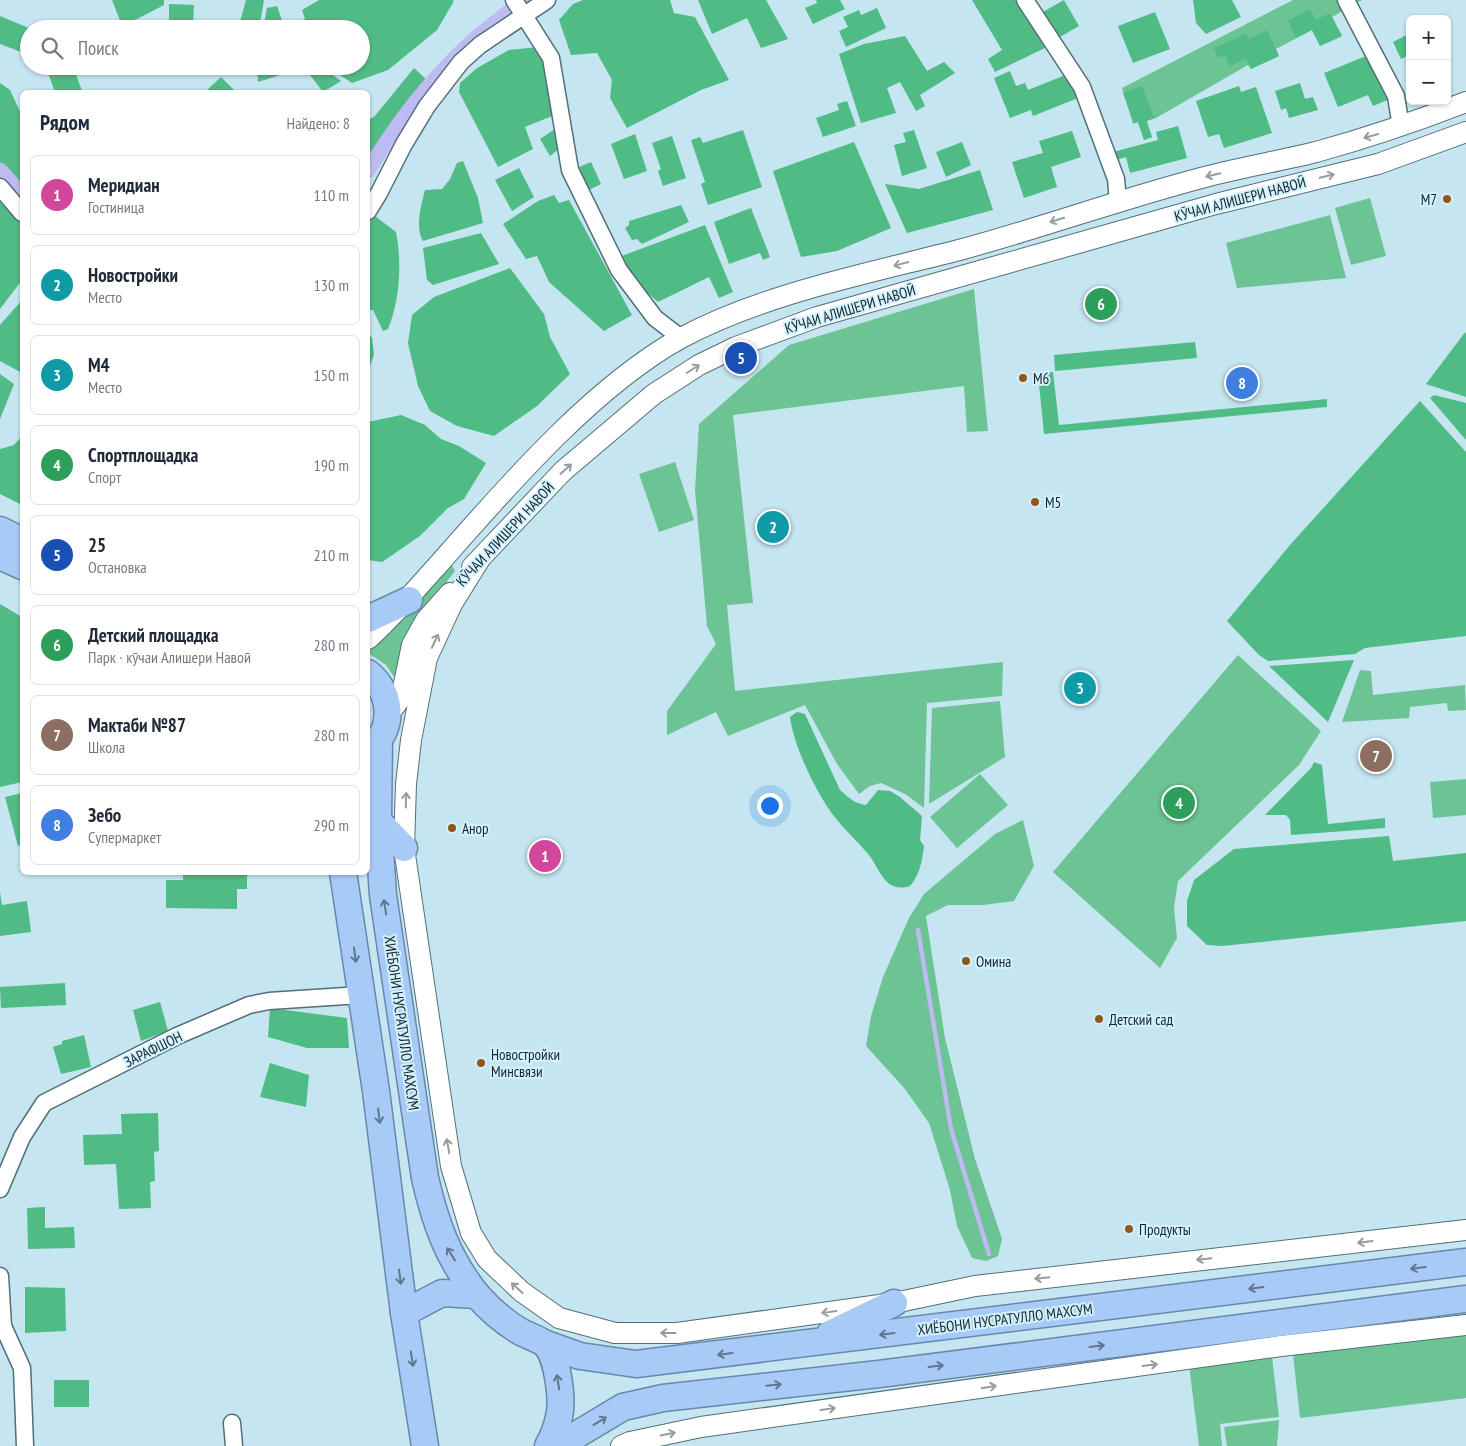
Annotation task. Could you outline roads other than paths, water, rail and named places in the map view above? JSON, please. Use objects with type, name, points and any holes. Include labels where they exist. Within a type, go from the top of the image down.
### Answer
[{"type":"highway","points":[[0,530],[20,540]]},
{"type":"highway","points":[[0,556],[20,565]]},
{"type":"highway","points":[[370,618],[409,600]]},
{"type":"highway","name":"ХИЁБОНИ НУСРАТУЛЛО МАХСУМ","points":[[370,675],[383,690],[388,703],[378,734],[378,821],[383,895],[425,1178],[441,1238],[477,1295],[520,1331],[546,1344],[580,1356],[636,1364],[1466,1262]]},
{"type":"highway","points":[[378,821],[404,848]]},
{"type":"highway","points":[[343,875],[404,1313],[425,1446]]},
{"type":"highway","points":[[404,1313],[442,1293],[477,1295]]},
{"type":"highway","points":[[558,1446],[623,1407],[663,1398],[879,1374],[1466,1299]]},
{"type":"highway","points":[[810,1344],[894,1303]]},
{"type":"highway","points":[[546,1344],[560,1382],[560,1416],[548,1446]]},
{"type":"street","points":[[514,0],[551,58],[570,170],[619,270],[655,318],[680,338]]},
{"type":"street","points":[[370,208],[427,106],[461,62],[480,45],[525,17],[547,0]]},
{"type":"street","points":[[1025,0],[1082,87],[1116,179],[1118,202]]},
{"type":"street","points":[[1346,0],[1396,96],[1401,127]]},
{"type":"street","name":"КӮЧАИ АЛИШЕРИ НАВОӢ","points":[[370,637],[409,600],[434,568],[527,467],[574,420],[624,376],[680,338],[743,311],[802,290],[966,248],[1207,176],[1315,152],[1401,127],[1466,102]]},
{"type":"street","name":"КӮЧАИ АЛИШЕРИ НАВОӢ","points":[[378,734],[401,698],[412,645],[426,620],[480,558],[563,471],[654,394],[699,365],[736,347],[817,317],[1216,204],[1378,164],[1466,132]]},
{"type":"street","points":[[0,187],[20,211]]},
{"type":"street","points":[[480,558],[452,604],[427,658],[406,784],[404,848],[451,1166],[471,1233],[487,1259],[522,1292],[559,1318],[615,1333],[677,1333],[894,1303],[975,1286],[1466,1230]]},
{"type":"street","name":"ЗАРАФШОН","points":[[0,1189],[22,1137],[44,1103],[177,1036],[249,1005],[269,1001],[361,995]]},
{"type":"street","points":[[0,1276],[4,1326],[22,1368],[25,1446]]},
{"type":"street","points":[[621,1446],[630,1442],[701,1427],[1281,1346],[1466,1325]]},
{"type":"street","points":[[232,1423],[234,1446]]},
{"type":"waterway","points":[[370,168],[400,122],[437,76],[472,42],[524,0]]},
{"type":"waterway","points":[[0,170],[20,192]]},
{"type":"waterway","points":[[918,930],[951,1129],[989,1254]]},
{"type":"place","name":"М7","points":[[1447,199]]},
{"type":"place","name":"Детский площадка","points":[[1101,304]]},
{"type":"place","name":"25","points":[[741,358]]},
{"type":"place","name":"М6","points":[[1023,378]]},
{"type":"place","name":"Зебо","points":[[1242,383]]},
{"type":"place","name":"М5","points":[[1035,502]]},
{"type":"place","name":"Новостройки","points":[[773,527]]},
{"type":"place","name":"М4","points":[[1080,688]]},
{"type":"place","name":"Мактаби №87","points":[[1376,756]]},
{"type":"place","name":"Спортплощадка","points":[[1179,803]]},
{"type":"place","name":"Анор","points":[[452,828]]},
{"type":"place","name":"Меридиан","points":[[545,856]]},
{"type":"place","name":"Омина","points":[[966,961]]},
{"type":"place","name":"Детский сад","points":[[1099,1019]]},
{"type":"place","name":"Новостройки Минсвязи","points":[[481,1063]]},
{"type":"place","name":"Продукты","points":[[1129,1229]]}]
